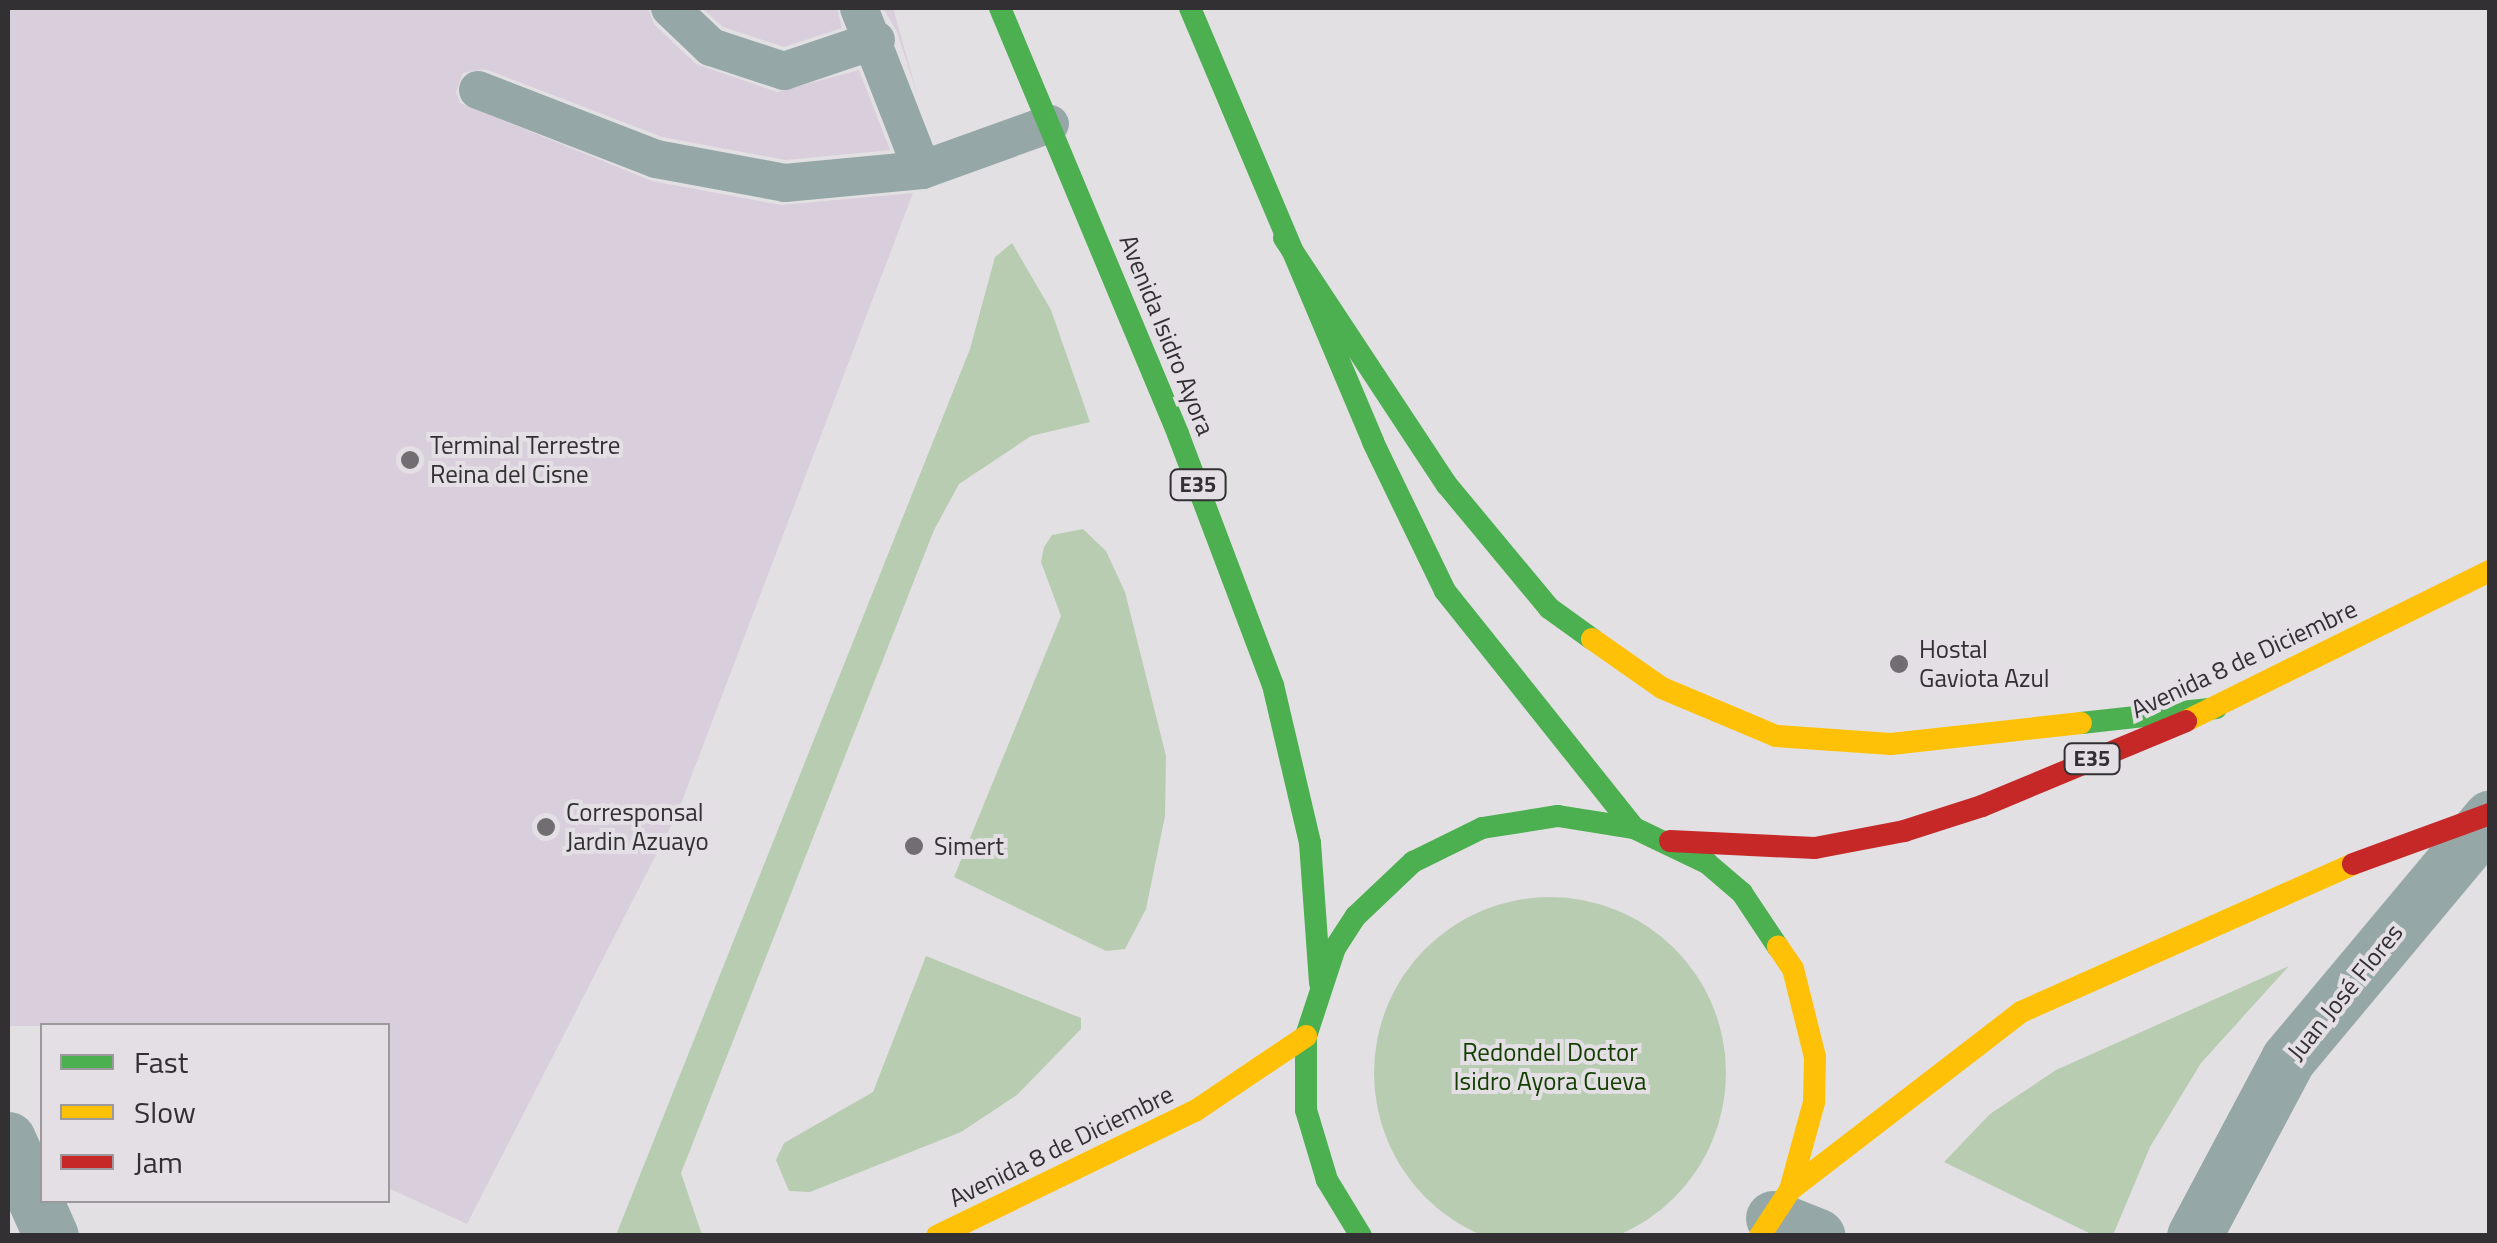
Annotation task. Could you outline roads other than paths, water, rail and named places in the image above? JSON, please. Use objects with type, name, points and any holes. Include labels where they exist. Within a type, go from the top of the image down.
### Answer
[{"type":"main road","name":"Avenida Isidro Ayora","points":[[1000,8],[1274,685],[1310,843],[1320,983]]},
{"type":"main road","points":[[1190,8],[1284,238],[1445,591],[1634,828]]},
{"type":"main road","points":[[1284,238],[1448,485],[1550,608],[1662,688],[1776,736],[1890,744],[2216,708]]},
{"type":"main road","name":"Avenida 8 de Diciembre","points":[[1667,840],[1815,848],[1904,831],[1982,806],[2216,708],[2490,570]]},
{"type":"main road","name":"E35","points":[[1785,1220],[2021,1012],[2318,877],[2490,816]]},
{"type":"main road","name":"E35","points":[[1362,1236],[1327,1180],[1314,1145],[1306,1036],[1320,983],[1356,916],[1413,862],[1446,843],[1520,819],[1597,819],[1667,840],[1742,893],[1770,928],[1798,983],[1815,1057],[1814,1102],[1785,1220]]},
{"type":"main road","name":"Avenida 8 de Diciembre","points":[[938,1236],[1076,1174],[1195,1111],[1306,1036]]},
{"type":"street","name":"Juan José Flores","points":[[2194,1236],[2288,1059],[2490,816]]},
{"type":"street","points":[[8,1140],[51,1236]]},
{"type":"lane","points":[[670,8],[711,47],[784,71],[868,24],[922,170]]},
{"type":"lane","points":[[478,90],[656,159],[784,184],[922,170],[1050,124]]},
{"type":"place","name":"Terminal Terrestre Reina del Cisne","points":[[410,460]]},
{"type":"place","name":"Hostal Gaviota Azul","points":[[1899,664]]},
{"type":"place","name":"Corresponsal Jardin Azuayo","points":[[546,827]]},
{"type":"place","name":"Simert","points":[[914,846]]},
{"type":"park label","name":"Redondel Doctor Isidro Ayora Cueva","points":[[1550,1068]]}]
